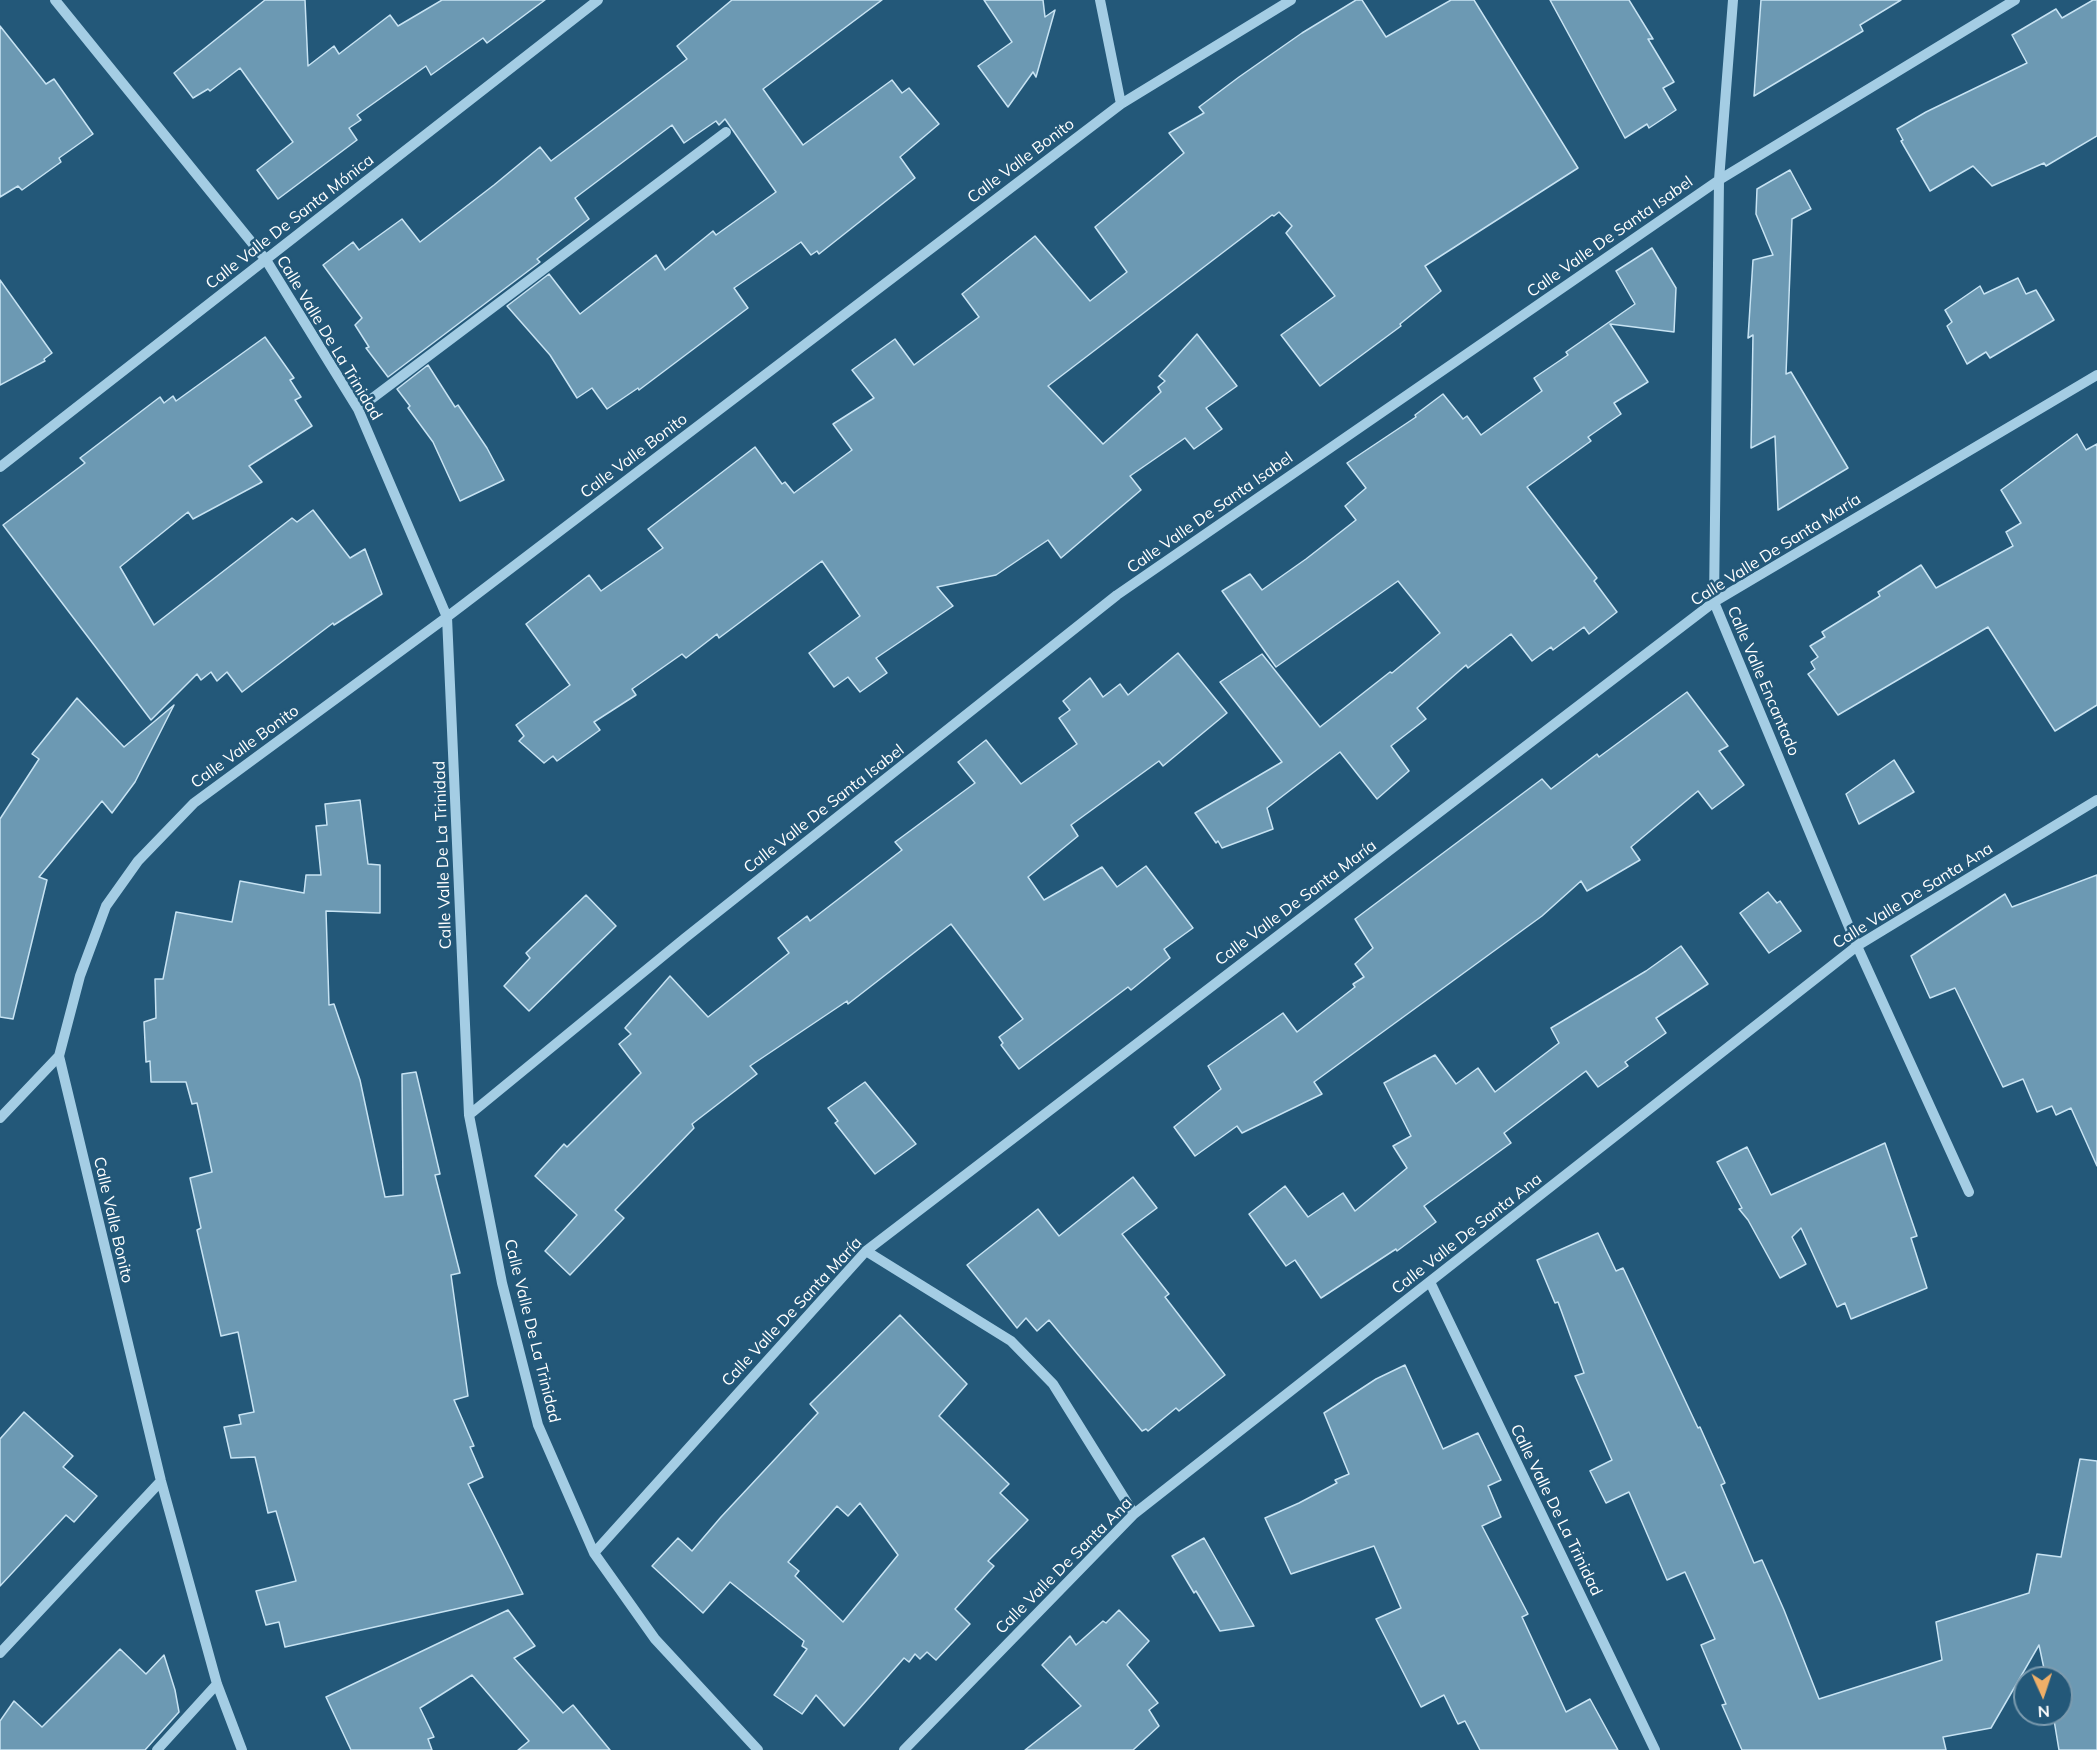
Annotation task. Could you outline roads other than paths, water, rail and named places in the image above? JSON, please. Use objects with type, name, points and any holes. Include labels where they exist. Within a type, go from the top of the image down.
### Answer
[{"type":"street","name":"Calle Valle De La Trinidad","points":[[55,0],[266,260],[358,409],[447,617],[469,1115],[502,1282],[538,1425],[594,1553],[655,1639],[758,1750]]},
{"type":"street","name":"Calle Valle De Santa Mónica","points":[[0,467],[598,0]]},
{"type":"street","points":[[1100,0],[1121,104]]},
{"type":"street","name":"Calle Valle Bonito","points":[[242,1750],[217,1684],[160,1481],[58,1056],[80,976],[106,906],[138,861],[194,803],[447,617],[1121,104],[1291,0]]},
{"type":"street","name":"Calle Valle Encantado","points":[[1733,0],[1719,180],[1714,602],[1857,946],[1969,1192]]},
{"type":"street","name":"Calle Valle De Santa Isabel","points":[[469,1115],[685,938],[1117,595],[1719,180],[2015,0]]},
{"type":"street","points":[[358,409],[726,132]]},
{"type":"street","name":"Calle Valle De Santa María","points":[[594,1553],[866,1251],[1714,602],[2097,375]]},
{"type":"street","name":"Calle Valle De Santa Ana","points":[[904,1750],[1134,1514],[1857,946],[2097,800]]},
{"type":"street","points":[[0,1118],[58,1056]]},
{"type":"street","points":[[866,1251],[1011,1341],[1053,1384],[1134,1514]]},
{"type":"street","name":"Calle Valle De La Trinidad","points":[[1430,1282],[1655,1750]]},
{"type":"street","points":[[0,1653],[160,1481]]},
{"type":"street","points":[[157,1750],[217,1684]]}]
